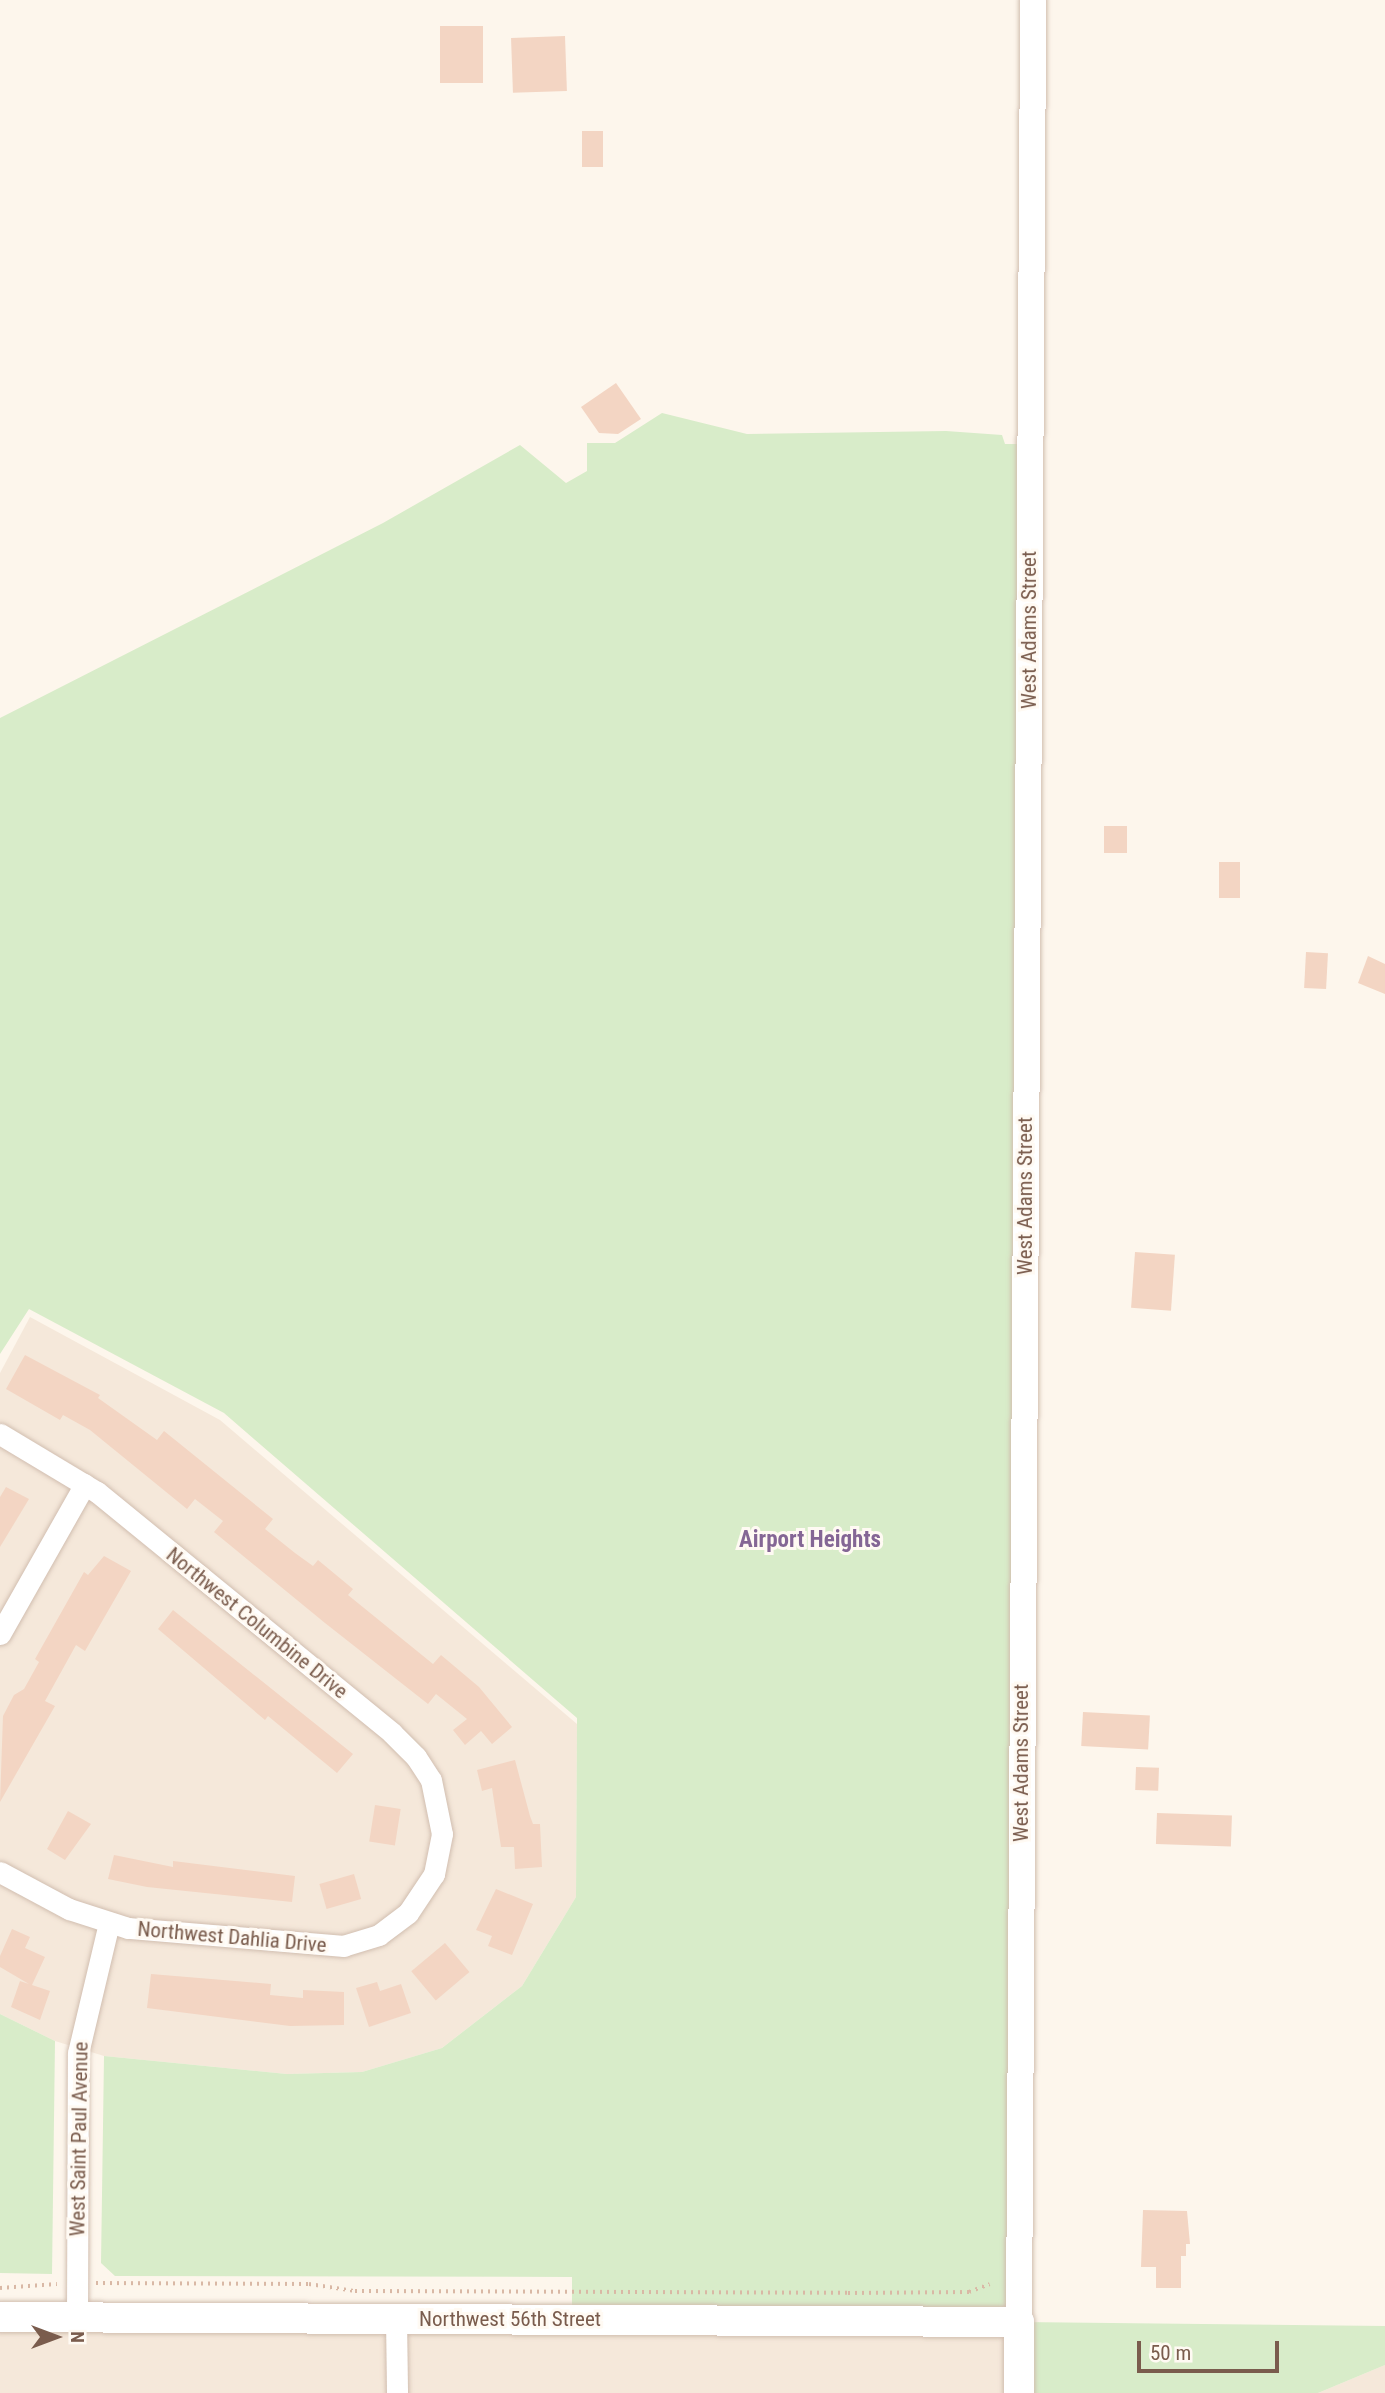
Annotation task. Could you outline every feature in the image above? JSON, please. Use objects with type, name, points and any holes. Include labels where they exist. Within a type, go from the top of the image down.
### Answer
[{"type":"main road","name":"Northwest 56th Street","points":[[0,2316],[1019,2322]]},
{"type":"main road","name":"West Adams Street","points":[[1019,2322],[1020,2393]]},
{"type":"street","name":"West Adams Street","points":[[1019,2322],[1033,0]]},
{"type":"street","name":"Northwest Columbine Drive","points":[[0,1434],[85,1483],[416,1757],[440,1807],[438,1863]]},
{"type":"street","points":[[0,1634],[85,1483]]},
{"type":"street","name":"Northwest Dahlia Drive","points":[[0,1872],[69,1909],[109,1923],[150,1931],[344,1946],[395,1925],[424,1893],[438,1863]]},
{"type":"street","name":"West Saint Paul Avenue","points":[[77,2317],[78,2053],[109,1923]]},
{"type":"street","points":[[396,2318],[397,2393]]},
{"type":"path","points":[[0,2288],[76,2284],[834,2293],[969,2292],[990,2284]]},
{"type":"shaded area","points":[[30,1317],[220,1420],[577,1724],[576,1897],[522,1986],[442,2048],[362,2072],[287,2074],[104,2056],[55,2041],[0,2014],[0,1373]]},
{"type":"shaded area","points":[[0,2317],[1019,2317],[1019,2393],[0,2393]]},
{"type":"shaded area","points":[[1385,2365],[1385,2393],[1318,2393]]},
{"type":"green space","points":[[662,413],[747,434],[946,431],[1002,435],[1005,444],[1030,444],[1020,2322],[1385,2326],[1385,2365],[1318,2393],[1019,2393],[1019,2323],[572,2320],[572,2277],[115,2276],[101,2263],[104,2056],[287,2074],[362,2072],[442,2048],[522,1986],[576,1897],[577,1718],[224,1413],[29,1309],[0,1354],[0,718],[383,523],[520,445],[566,483],[587,471],[587,443],[615,443]]},
{"type":"green space","points":[[0,2014],[55,2041],[52,2274],[0,2273]]},
{"type":"building","points":[[440,26],[483,26],[483,83],[440,83]]},
{"type":"building","points":[[565,36],[567,91],[513,93],[511,38]]},
{"type":"building","points":[[582,131],[603,131],[603,167],[582,167]]},
{"type":"building","points":[[616,383],[641,419],[618,434],[599,433],[581,407]]},
{"type":"building","points":[[1104,826],[1127,826],[1127,853],[1104,853]]},
{"type":"building","points":[[1219,862],[1240,862],[1240,898],[1219,898]]},
{"type":"building","points":[[1306,952],[1328,953],[1326,989],[1304,988]]},
{"type":"building","points":[[1368,956],[1385,964],[1385,994],[1358,983]]},
{"type":"building","points":[[1135,1252],[1175,1255],[1171,1311],[1131,1308]]},
{"type":"building","points":[[25,1355],[100,1395],[98,1398],[157,1440],[164,1431],[273,1519],[265,1529],[313,1566],[318,1560],[353,1589],[348,1595],[433,1664],[441,1655],[479,1687],[512,1727],[492,1744],[481,1731],[465,1745],[453,1730],[467,1719],[436,1694],[428,1704],[325,1623],[214,1532],[223,1521],[195,1499],[187,1509],[90,1430],[63,1415],[60,1420],[6,1389]]},
{"type":"building","points":[[6,1487],[29,1499],[0,1547],[0,1497]]},
{"type":"building","points":[[104,1556],[131,1571],[85,1651],[76,1645],[45,1701],[55,1706],[0,1802],[3,1716],[14,1695],[24,1689],[39,1662],[35,1659],[84,1572],[88,1575]]},
{"type":"building","points":[[173,1610],[353,1754],[337,1773],[268,1716],[265,1720],[158,1629]]},
{"type":"building","points":[[1083,1712],[1150,1716],[1148,1749],[1081,1746]]},
{"type":"building","points":[[515,1760],[533,1824],[540,1824],[542,1867],[515,1869],[514,1847],[501,1847],[492,1788],[482,1791],[477,1770]]},
{"type":"building","points":[[1136,1767],[1159,1768],[1158,1791],[1135,1790]]},
{"type":"building","points":[[375,1805],[401,1809],[395,1846],[369,1842]]},
{"type":"building","points":[[68,1811],[91,1824],[65,1860],[47,1849]]},
{"type":"building","points":[[1157,1813],[1232,1816],[1231,1847],[1156,1844]]},
{"type":"building","points":[[114,1855],[173,1867],[173,1861],[295,1876],[292,1902],[147,1887],[108,1879]]},
{"type":"building","points":[[354,1874],[361,1899],[327,1909],[319,1884]]},
{"type":"building","points":[[496,1889],[533,1904],[512,1955],[488,1946],[492,1936],[476,1930]]},
{"type":"building","points":[[12,1929],[30,1937],[25,1948],[45,1957],[32,1985],[50,1991],[40,2020],[11,2007],[20,1981],[29,1984],[0,1967],[0,1956]]},
{"type":"building","points":[[445,1943],[469,1972],[436,2000],[411,1971]]},
{"type":"building","points":[[151,1974],[271,1984],[270,1995],[303,1998],[303,1990],[344,1992],[344,2025],[290,2026],[147,2008]]},
{"type":"building","points":[[377,1982],[380,1991],[401,1984],[411,2013],[369,2027],[356,1988]]},
{"type":"building","points":[[1143,2210],[1187,2211],[1190,2244],[1186,2244],[1186,2256],[1181,2256],[1181,2288],[1156,2288],[1156,2267],[1141,2267]]},
{"type":"district","name":"Airport Heights","points":[[810,1540]]}]
